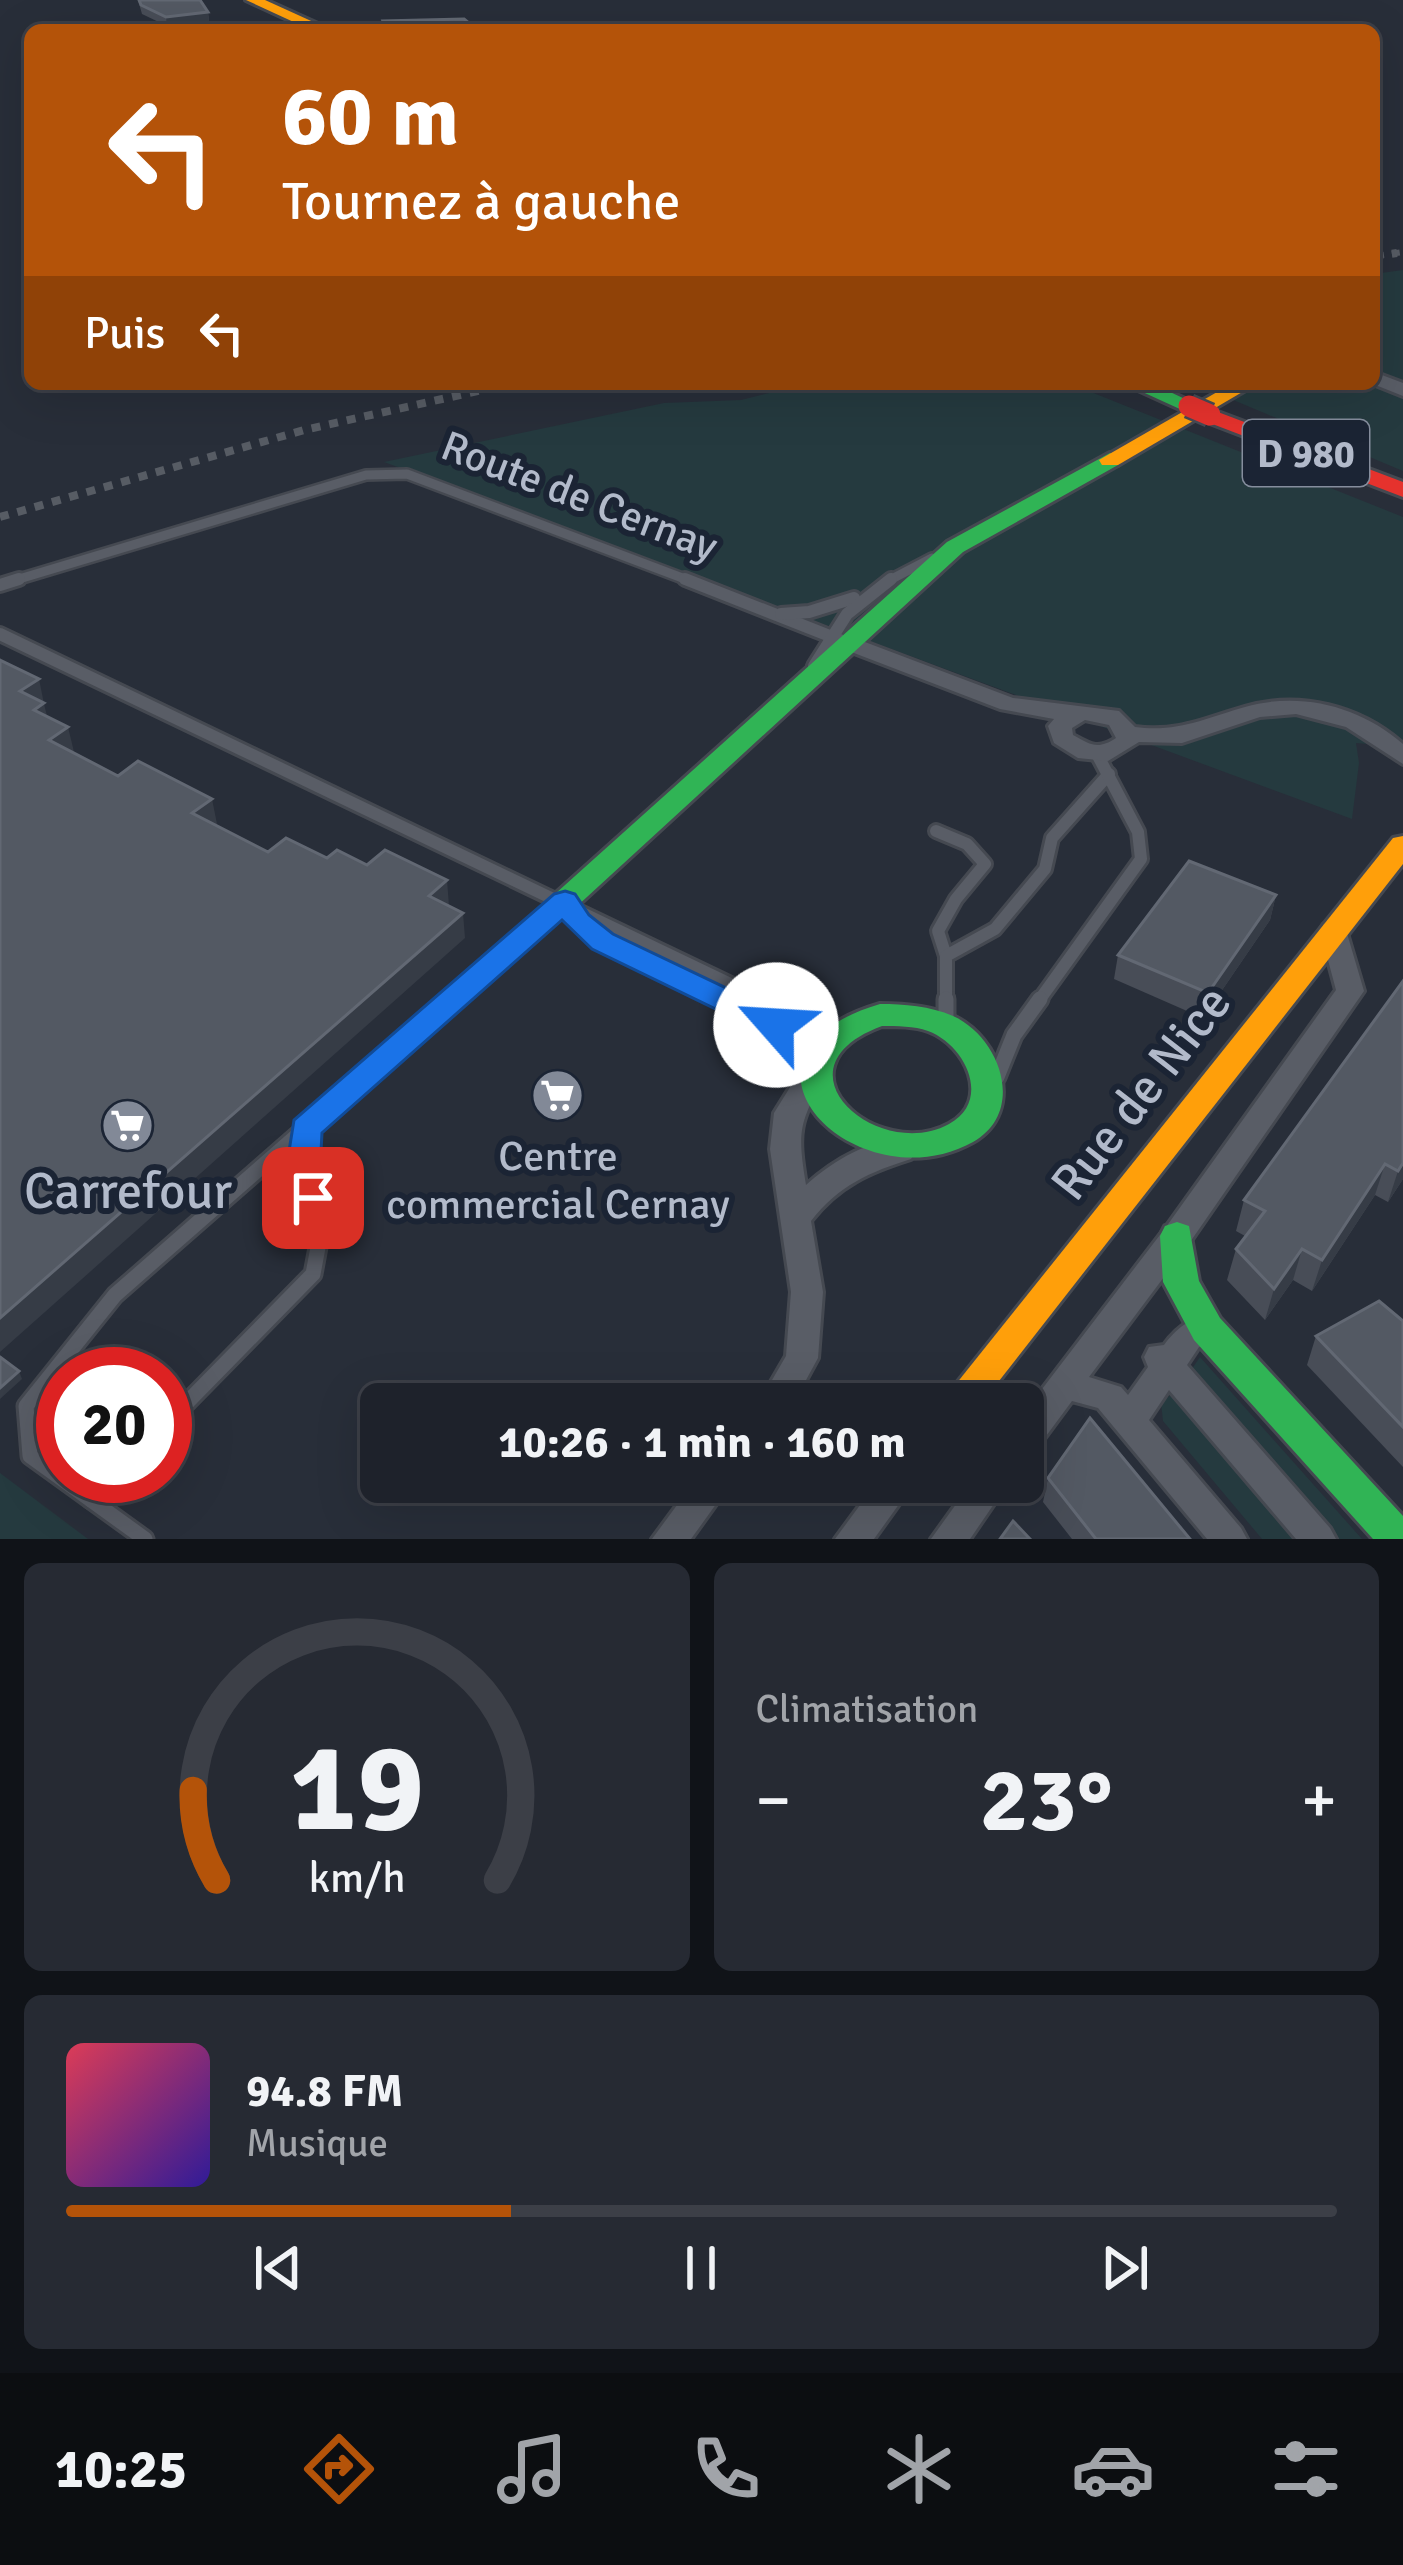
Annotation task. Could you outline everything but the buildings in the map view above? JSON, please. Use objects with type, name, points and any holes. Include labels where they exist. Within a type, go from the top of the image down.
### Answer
[{"type":"street","points":[[253,0],[310,24]]},
{"type":"street","name":"D 980","points":[[1149,390],[1403,490]]},
{"type":"street","points":[[565,901],[710,773],[810,675],[838,639],[955,547],[1235,390]]},
{"type":"street","points":[[838,639],[1008,704],[1070,716],[1089,712],[1111,716],[1129,734],[1185,737],[1258,711],[1290,708],[1356,722],[1403,757]]},
{"type":"street","points":[[1070,716],[1060,726],[1062,738],[1103,764],[1129,734]]},
{"type":"street","name":"Rue de Nice","points":[[976,1383],[1403,845]]},
{"type":"street","points":[[1044,1411],[1177,1236],[1350,991],[1333,930]]},
{"type":"street","points":[[787,1383],[802,1358],[807,1292],[785,1149],[788,1113],[818,1058],[839,1030],[880,1016],[925,1018],[946,1026],[980,1053],[992,1089],[985,1112],[968,1130],[944,1143],[859,1161],[818,1188],[796,1218]]},
{"type":"street","points":[[818,1058],[825,1112],[862,1139],[913,1148]]},
{"type":"street","points":[[1177,1236],[1181,1282],[1207,1329],[1400,1538]]},
{"type":"street","points":[[1132,1423],[1164,1361],[1188,1337],[1207,1329]]},
{"type":"street","points":[[1164,1361],[1318,1539]]},
{"type":"street","points":[[1064,1384],[1109,1397],[1229,1539]]},
{"type":"street","points":[[670,1539],[698,1503]]},
{"type":"street","points":[[853,1539],[881,1503]]},
{"type":"street","points":[[950,1539],[977,1503]]},
{"type":"lane","name":"Route de Cernay","points":[[0,585],[286,497],[386,472],[454,489],[838,639]]},
{"type":"lane","points":[[773,614],[839,605],[955,547]]},
{"type":"lane","points":[[838,639],[872,590]]},
{"type":"lane","points":[[0,634],[565,901],[578,922],[602,942],[776,1025],[818,1058]]},
{"type":"lane","points":[[946,956],[994,929],[1046,869],[1052,838],[1103,764],[1138,832],[1142,859],[1014,1035],[992,1089]]},
{"type":"lane","points":[[936,831],[967,844],[985,864],[956,898],[938,931],[946,956],[946,1026]]},
{"type":"lane","points":[[73,1347],[115,1295],[565,901]]},
{"type":"lane","points":[[192,1397],[313,1274],[322,1226],[303,1170],[305,1129]]},
{"type":"lane","points":[[36,1394],[26,1406],[30,1456],[36,1460]]},
{"type":"lane","points":[[95,1503],[145,1539]]},
{"type":"green space","points":[[1403,270],[1403,471],[1209,390],[1380,390],[1380,273]]},
{"type":"green space","points":[[782,390],[1086,390],[1403,517],[1403,747],[1356,743],[1359,763],[1352,819],[384,462],[664,403],[741,400]]},
{"type":"green space","points":[[1200,1357],[1362,1539],[1262,1539],[1163,1421],[1161,1403],[1179,1388]]},
{"type":"green space","points":[[0,1473],[88,1539],[0,1539]]},
{"type":"railway","points":[[1391,254],[1403,252]]},
{"type":"railway","points":[[1391,254],[1397,253]]},
{"type":"railway","points":[[1380,255],[1391,254]]},
{"type":"railway","points":[[1380,255],[1391,254]]},
{"type":"railway","points":[[0,517],[304,430],[482,390]]},
{"type":"traffic: fast","points":[[1150,390],[1189,406]]},
{"type":"traffic: fast","points":[[565,901],[955,547],[1110,460]]},
{"type":"traffic: fast","points":[[880,1015],[936,1022],[970,1045],[986,1073],[988,1088],[979,1117],[967,1130],[938,1144],[906,1146],[875,1140],[847,1126],[825,1106],[815,1083],[818,1058],[842,1031],[880,1015]]},
{"type":"traffic: fast","points":[[1177,1236],[1181,1282],[1207,1329],[1398,1539]]},
{"type":"traffic: slow","points":[[253,0],[310,24]]},
{"type":"traffic: slow","points":[[1110,460],[1235,390]]},
{"type":"traffic: slow","points":[[976,1383],[1403,845]]},
{"type":"traffic: jam","points":[[1189,406],[1210,415]]},
{"type":"traffic: jam","points":[[1210,415],[1403,490]]},
{"type":"place","name":"Centre commercial Cernay","points":[[558,1096]]},
{"type":"place","name":"Carrefour","points":[[128,1125]]},
{"type":"route","points":[[313,1198],[303,1170],[305,1129],[565,901],[578,922],[602,942],[776,1025]]}]
